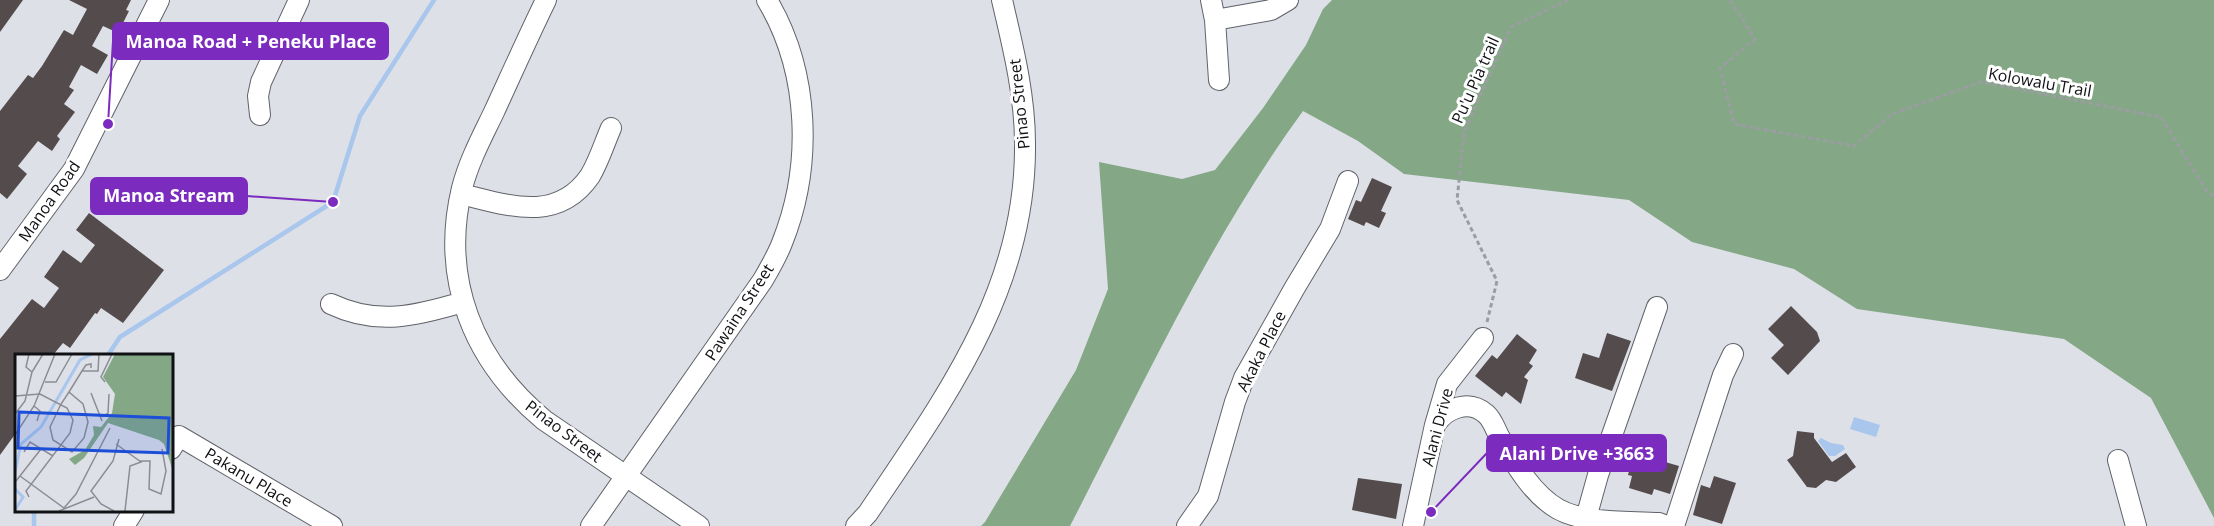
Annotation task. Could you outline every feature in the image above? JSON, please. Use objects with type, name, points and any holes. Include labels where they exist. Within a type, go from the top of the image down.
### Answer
[{"type":"street","name":"Manoa Road","points":[[0,270],[74,169],[159,0]]},
{"type":"street","points":[[260,115],[258,96],[261,82],[299,0]]},
{"type":"street","name":"Pinao Street","points":[[546,0],[477,147],[461,194],[455,249],[463,302],[473,332],[510,389],[544,420],[699,526]]},
{"type":"street","name":"Pawaina Street","points":[[591,526],[764,280],[782,244],[794,205],[802,166],[803,125],[798,85],[788,45],[767,0]]},
{"type":"street","name":"Pinao Street","points":[[856,526],[868,513],[966,362],[996,296],[1012,248],[1022,199],[1025,142],[1020,86],[1002,0]]},
{"type":"street","points":[[1211,0],[1215,20],[1219,81]]},
{"type":"street","points":[[1215,20],[1262,12],[1288,0]]},
{"type":"street","points":[[461,194],[525,208],[549,206],[561,201],[577,190],[590,175],[611,128]]},
{"type":"street","name":"Akaka Place","points":[[1187,526],[1208,496],[1244,378],[1330,229],[1348,182]]},
{"type":"street","points":[[331,304],[358,315],[376,317],[412,316],[463,302]]},
{"type":"street","points":[[1586,518],[1657,307]]},
{"type":"street","name":"Alani Drive","points":[[1413,526],[1435,425],[1447,384],[1483,338]]},
{"type":"street","points":[[1674,526],[1733,354]]},
{"type":"street","points":[[1435,425],[1444,414],[1456,407],[1469,406],[1489,418],[1513,460],[1540,496],[1559,510],[1586,518],[1659,523],[1667,526]]},
{"type":"street","name":"Pakanu Place","points":[[172,447],[179,436],[332,526]]},
{"type":"street","points":[[2118,460],[2136,526]]},
{"type":"street","points":[[124,526],[133,511]]},
{"type":"path","name":"Pu'u Pia trail","points":[[1483,338],[1497,281],[1457,200],[1464,133],[1511,27],[1568,0]]},
{"type":"path","name":"Kolowalu Trail","points":[[1730,0],[1755,39],[1719,68],[1734,124],[1854,146],[1892,114],[1981,82],[2161,117],[2207,192],[2214,196]]},
{"type":"green space","points":[[1332,0],[2214,0],[2214,518],[2151,398],[2064,339],[1857,309],[1794,269],[1692,242],[1629,200],[1404,174],[1358,141],[1303,111],[1237,210],[1207,262],[1070,526],[981,526],[1076,370],[1108,289],[1099,162],[1182,179],[1215,170],[1263,108],[1306,45],[1323,9]]},
{"type":"water","points":[[1854,417],[1880,425],[1876,437],[1850,429]]},
{"type":"water","points":[[1821,438],[1843,445],[1845,449],[1835,456],[1829,456],[1818,441]]},
{"type":"building","points":[[0,0],[23,0],[0,32]]},
{"type":"building","points":[[69,0],[131,0],[126,10],[129,11],[118,33],[103,26],[92,46],[108,55],[97,74],[81,65],[69,87],[74,90],[64,104],[75,112],[57,136],[60,139],[52,151],[38,141],[18,166],[27,174],[7,199],[0,193],[0,111],[28,75],[33,78],[64,30],[73,35],[87,9]]},
{"type":"building","points":[[1372,178],[1392,187],[1381,211],[1386,213],[1379,228],[1366,222],[1364,226],[1348,219],[1356,200],[1361,202]]},
{"type":"building","points":[[89,213],[164,270],[123,323],[101,308],[70,348],[63,343],[54,354],[15,354],[15,434],[0,455],[0,339],[32,299],[44,308],[59,288],[44,277],[63,250],[81,263],[95,245],[76,230]]},
{"type":"building","points":[[1791,306],[1817,332],[1820,341],[1788,375],[1771,358],[1784,345],[1768,329]]},
{"type":"building","points":[[1607,333],[1631,341],[1612,391],[1575,378],[1583,353],[1599,358]]},
{"type":"building","points":[[1517,334],[1537,350],[1529,363],[1533,366],[1524,377],[1528,380],[1521,404],[1506,392],[1502,397],[1475,376],[1492,355],[1497,359]]},
{"type":"building","points":[[1797,431],[1814,433],[1814,438],[1832,462],[1846,453],[1856,467],[1836,482],[1826,480],[1816,488],[1807,487],[1787,460],[1793,456]]},
{"type":"building","points":[[1622,443],[1650,451],[1648,457],[1679,466],[1670,494],[1654,489],[1652,495],[1629,488],[1632,476],[1628,475],[1629,471],[1614,467]]},
{"type":"building","points":[[1714,476],[1736,483],[1722,524],[1693,515],[1701,485],[1710,488]]},
{"type":"building","points":[[1358,478],[1402,484],[1396,519],[1352,510]]},
{"type":"waterway","points":[[109,354],[120,337],[333,202],[360,116],[434,0]]},
{"type":"waterway","points":[[34,511],[34,526]]},
{"type":"place","name":"Manoa Road + Peneku Place","points":[[108,124]]},
{"type":"place","name":"Manoa Stream","points":[[333,202]]},
{"type":"place","name":"Alani Drive +3663","points":[[1431,512]]}]
